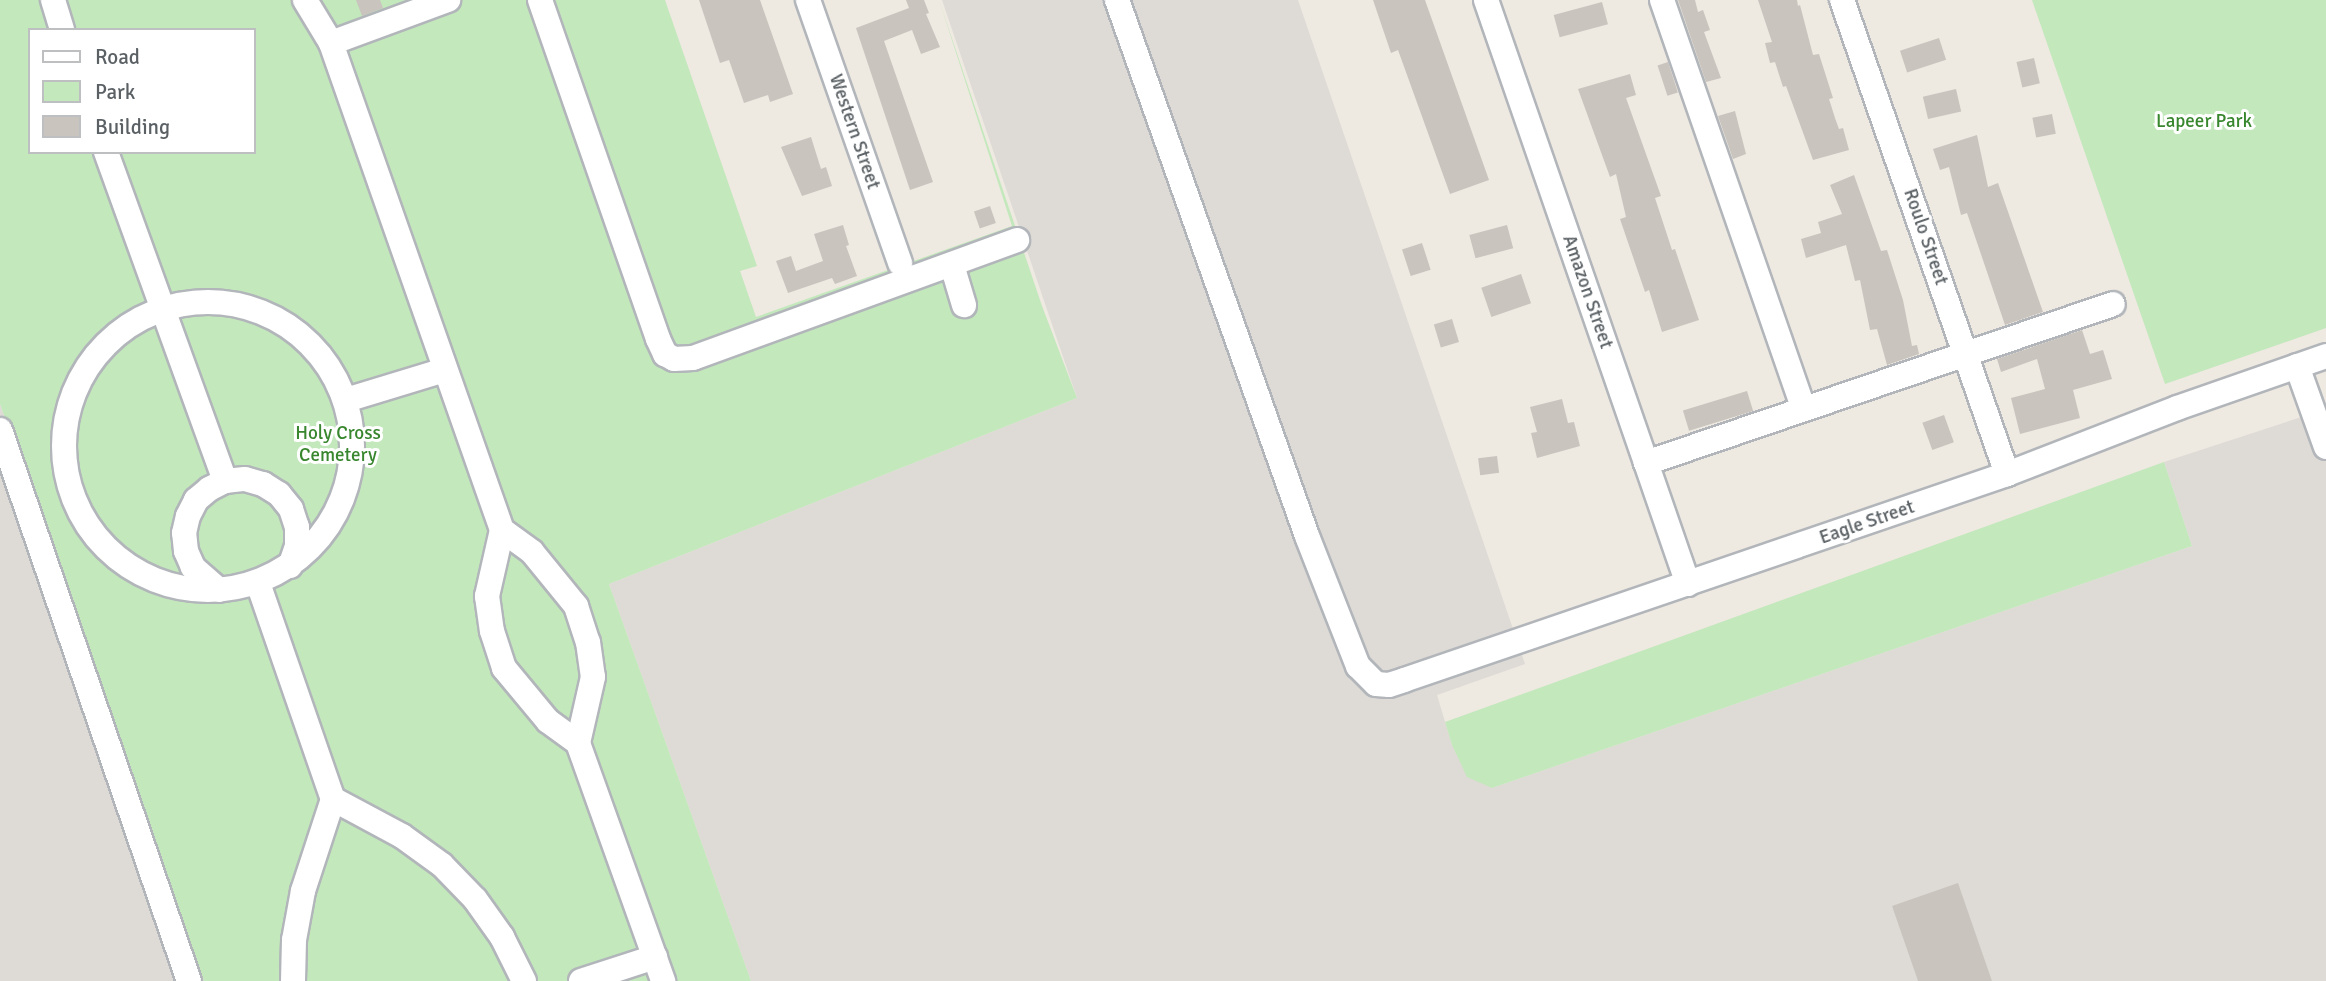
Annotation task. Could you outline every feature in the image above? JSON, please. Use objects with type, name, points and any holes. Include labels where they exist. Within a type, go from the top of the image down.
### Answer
[{"type":"street","points":[[305,0],[331,43],[502,530],[487,596],[492,631],[504,668],[548,722],[578,743]]},
{"type":"street","points":[[331,43],[449,0]]},
{"type":"street","points":[[540,0],[665,354],[674,359],[693,358],[1017,240]]},
{"type":"street","name":"Western Street","points":[[808,0],[900,263]]},
{"type":"street","name":"Eagle Street","points":[[1117,0],[1307,536],[1354,656],[1366,677],[1376,684],[1389,685],[2007,474],[2177,408],[2326,356]]},
{"type":"street","name":"Amazon Street","points":[[1486,0],[1688,584]]},
{"type":"street","points":[[1662,0],[1804,409]]},
{"type":"street","name":"Roulo Street","points":[[1842,0],[2007,474]]},
{"type":"street","points":[[50,1],[61,28]]},
{"type":"street","points":[[107,154],[225,481]]},
{"type":"street","points":[[951,265],[964,305]]},
{"type":"street","points":[[206,301],[251,308],[272,318],[292,328],[325,360],[346,400],[354,439],[350,479],[336,516],[312,548],[290,566],[258,583],[197,591],[158,582],[123,564],[94,536],[74,503],[64,464],[64,425],[75,387],[96,353],[126,327],[161,309],[206,301]]},
{"type":"street","points":[[1646,463],[2113,304]]},
{"type":"street","points":[[2297,366],[2326,447]]},
{"type":"street","points":[[346,400],[446,370]]},
{"type":"street","points":[[0,430],[189,981]]},
{"type":"street","points":[[219,590],[193,567],[186,551],[184,533],[196,500],[225,481],[244,479],[263,484],[279,494],[291,509],[297,527],[297,546],[290,566]]},
{"type":"street","points":[[502,530],[533,552],[576,606],[588,642],[593,677],[578,743],[663,981]]},
{"type":"street","points":[[258,583],[333,799],[303,891],[294,940],[293,981]]},
{"type":"street","points":[[333,799],[402,835],[442,865],[475,899],[502,937],[524,981]]},
{"type":"street","points":[[581,981],[654,957]]},
{"type":"shaded area","points":[[942,0],[1298,0],[1525,664],[1437,695],[1452,745],[1492,788],[2192,546],[2164,462],[2326,409],[2326,981],[751,981],[609,584],[1077,398]]},
{"type":"shaded area","points":[[0,404],[204,981],[0,981]]},
{"type":"green space","name":"Holy Cross Cemetery","points":[[0,0],[665,0],[757,266],[740,271],[756,317],[1012,226],[939,0],[1042,306],[1077,398],[609,584],[751,981],[204,981],[0,404]]},
{"type":"green space","name":"Lapeer Park","points":[[2032,0],[2326,0],[2326,328],[2165,384]]},
{"type":"green space","points":[[2164,462],[2192,546],[1492,788],[1467,777],[1452,745],[1445,722]]},
{"type":"building","points":[[356,0],[380,0],[383,8],[362,16]]},
{"type":"building","points":[[699,0],[760,0],[793,94],[770,102],[768,95],[744,103],[729,60],[720,63]]},
{"type":"building","points":[[906,0],[924,0],[929,13],[926,14],[940,47],[921,54],[912,30],[884,41],[933,182],[910,190],[856,28],[909,8]]},
{"type":"building","points":[[1373,0],[1425,0],[1489,180],[1450,194],[1398,50],[1391,53]]},
{"type":"building","points":[[1678,0],[1695,0],[1698,12],[1703,10],[1710,30],[1704,32],[1721,78],[1706,82]]},
{"type":"building","points":[[1758,0],[1797,0],[1813,55],[1819,54],[1833,98],[1829,99],[1839,129],[1843,128],[1849,150],[1813,160],[1786,86],[1783,87],[1775,62],[1770,63],[1765,43],[1772,42]]},
{"type":"building","points":[[1602,2],[1608,24],[1560,37],[1554,15]]},
{"type":"building","points":[[1939,38],[1946,60],[1907,73],[1900,51]]},
{"type":"building","points":[[2034,58],[2040,83],[2022,87],[2016,62]]},
{"type":"building","points":[[1668,62],[1678,92],[1667,96],[1658,65]]},
{"type":"building","points":[[1630,74],[1636,95],[1626,98],[1661,196],[1655,198],[1672,250],[1675,249],[1699,320],[1662,332],[1649,290],[1645,292],[1620,219],[1626,217],[1616,174],[1610,177],[1578,89]]},
{"type":"building","points":[[1956,89],[1961,111],[1928,119],[1923,97]]},
{"type":"building","points":[[1735,111],[1746,154],[1733,159],[1718,116]]},
{"type":"building","points":[[2052,114],[2056,134],[2036,137],[2032,118]]},
{"type":"building","points":[[1977,135],[1988,187],[1998,183],[2043,312],[2005,325],[1967,213],[1961,215],[1949,167],[1940,170],[1933,149]]},
{"type":"building","points":[[811,137],[821,169],[826,167],[832,186],[802,196],[781,147]]},
{"type":"building","points":[[1854,175],[1881,251],[1887,250],[1903,300],[1912,346],[1917,345],[1919,354],[1887,365],[1877,329],[1870,330],[1860,280],[1855,281],[1846,245],[1806,258],[1801,239],[1821,233],[1818,222],[1842,214],[1830,185]]},
{"type":"building","points":[[990,206],[996,223],[980,229],[974,212]]},
{"type":"building","points":[[843,225],[849,245],[846,246],[857,276],[835,284],[832,278],[788,293],[776,261],[791,256],[796,271],[823,261],[814,234]]},
{"type":"building","points":[[1507,225],[1513,248],[1476,258],[1469,235]]},
{"type":"building","points":[[1422,243],[1431,270],[1411,276],[1402,249]]},
{"type":"building","points":[[1521,274],[1531,303],[1491,317],[1481,288]]},
{"type":"building","points":[[1452,319],[1459,342],[1441,348],[1434,325]]},
{"type":"building","points":[[2082,330],[2090,354],[2103,350],[2112,379],[2073,390],[2080,418],[2020,434],[2011,398],[2045,389],[2037,359],[2001,372],[1997,359]]},
{"type":"building","points":[[1747,391],[1753,411],[1689,431],[1683,411]]},
{"type":"building","points":[[1562,399],[1568,423],[1574,422],[1580,446],[1537,458],[1531,433],[1537,432],[1530,407]]},
{"type":"building","points":[[1944,415],[1954,442],[1932,450],[1922,423]]},
{"type":"building","points":[[1497,456],[1499,473],[1480,475],[1478,458]]},
{"type":"building","points":[[1958,883],[1992,981],[1918,981],[1892,906]]}]
